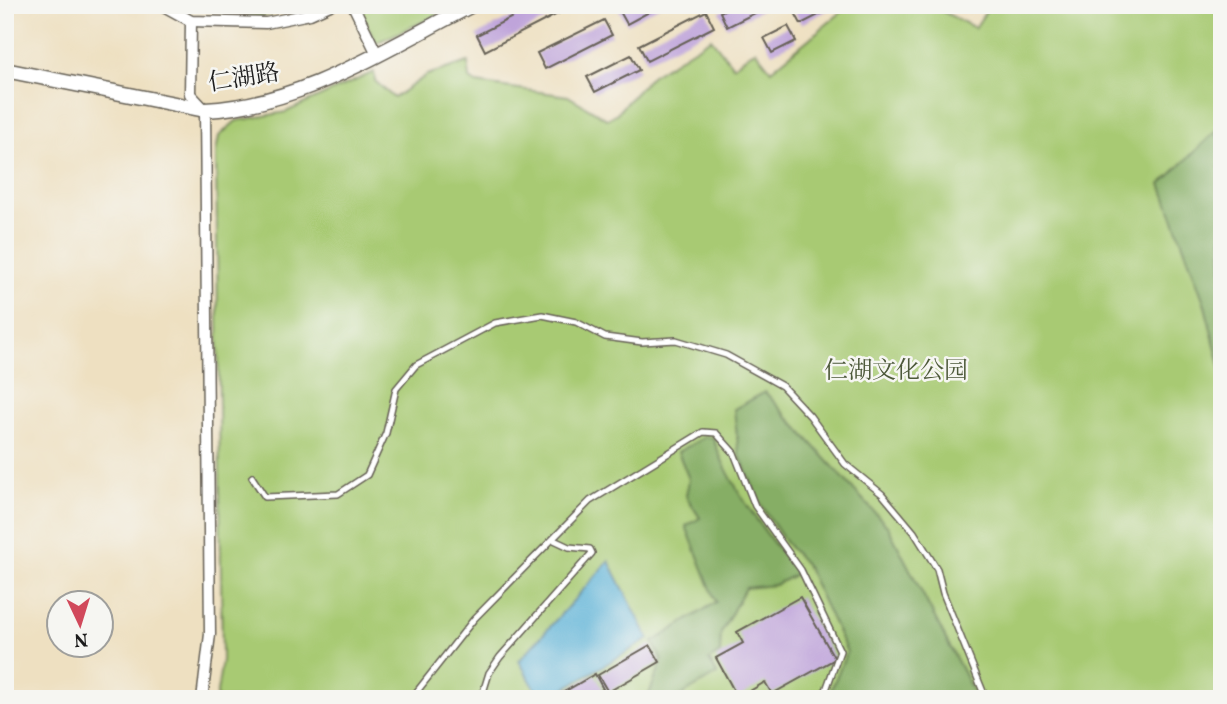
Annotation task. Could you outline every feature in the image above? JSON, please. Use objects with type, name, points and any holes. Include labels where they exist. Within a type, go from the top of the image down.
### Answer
[{"type":"street","points":[[162,5],[191,21],[266,23],[310,14],[330,5]]},
{"type":"street","points":[[353,5],[377,54]]},
{"type":"street","name":"仁湖路","points":[[5,70],[205,110],[247,106],[287,96],[377,54],[455,9],[472,5]]},
{"type":"street","points":[[191,21],[190,94],[205,110],[210,634],[202,699]]},
{"type":"lane","points":[[253,477],[265,496],[338,494],[367,475],[386,433],[396,389],[415,365],[495,323],[542,315],[576,322],[605,337],[642,342],[676,340],[701,347],[726,355],[782,386],[810,416],[845,464],[882,494],[914,532],[937,569],[943,593],[986,699]]},
{"type":"lane","points":[[411,699],[474,620],[602,492],[703,432],[716,433],[734,453],[755,506],[807,580],[840,651],[826,690],[817,699]]},
{"type":"lane","points":[[481,699],[489,673],[499,657],[592,553],[590,549],[569,547],[554,540]]},
{"type":"green space","points":[[184,5],[313,5],[261,17]]},
{"type":"green space","points":[[357,5],[440,5],[436,16],[376,43]]},
{"type":"green space","name":"仁湖文化公园","points":[[850,5],[930,5],[975,28],[990,5],[1222,5],[1222,699],[216,699],[222,660],[216,152],[219,136],[236,121],[286,112],[374,72],[375,81],[394,98],[427,75],[468,62],[470,79],[476,83],[568,96],[607,119],[616,114],[651,76],[711,38],[733,66],[755,50],[771,70]]},
{"type":"green space","points":[[1216,131],[1222,146],[1222,373],[1204,302],[1161,184]]},
{"type":"green space","points":[[765,392],[888,527],[977,699],[827,699],[847,652],[806,565],[786,543],[760,503],[739,454],[734,409]]},
{"type":"green space","points":[[705,437],[713,438],[750,509],[798,573],[775,585],[745,588],[721,633],[720,653],[709,660],[717,674],[675,699],[647,699],[662,661],[653,642],[716,602],[686,526],[700,518],[686,496],[689,479],[678,452]]},
{"type":"water","points":[[609,561],[649,639],[546,699],[541,699],[519,661]]},
{"type":"building","points":[[536,5],[575,5],[485,51],[477,35]]},
{"type":"building","points":[[624,5],[662,5],[627,24],[618,8]]},
{"type":"building","points":[[733,5],[771,5],[727,27],[720,12]]},
{"type":"building","points":[[801,5],[838,5],[801,24],[793,9]]},
{"type":"building","points":[[706,11],[714,27],[647,61],[639,45]]},
{"type":"building","points":[[604,20],[612,35],[545,69],[537,53]]},
{"type":"building","points":[[788,26],[796,41],[772,53],[764,38]]},
{"type":"building","points":[[631,55],[639,70],[595,92],[587,77]]},
{"type":"building","points":[[800,597],[835,659],[772,694],[765,682],[738,698],[716,658],[743,643],[737,632]]},
{"type":"building","points":[[650,645],[660,662],[608,692],[598,675]]},
{"type":"building","points":[[595,674],[603,689],[586,699],[552,699]]}]
